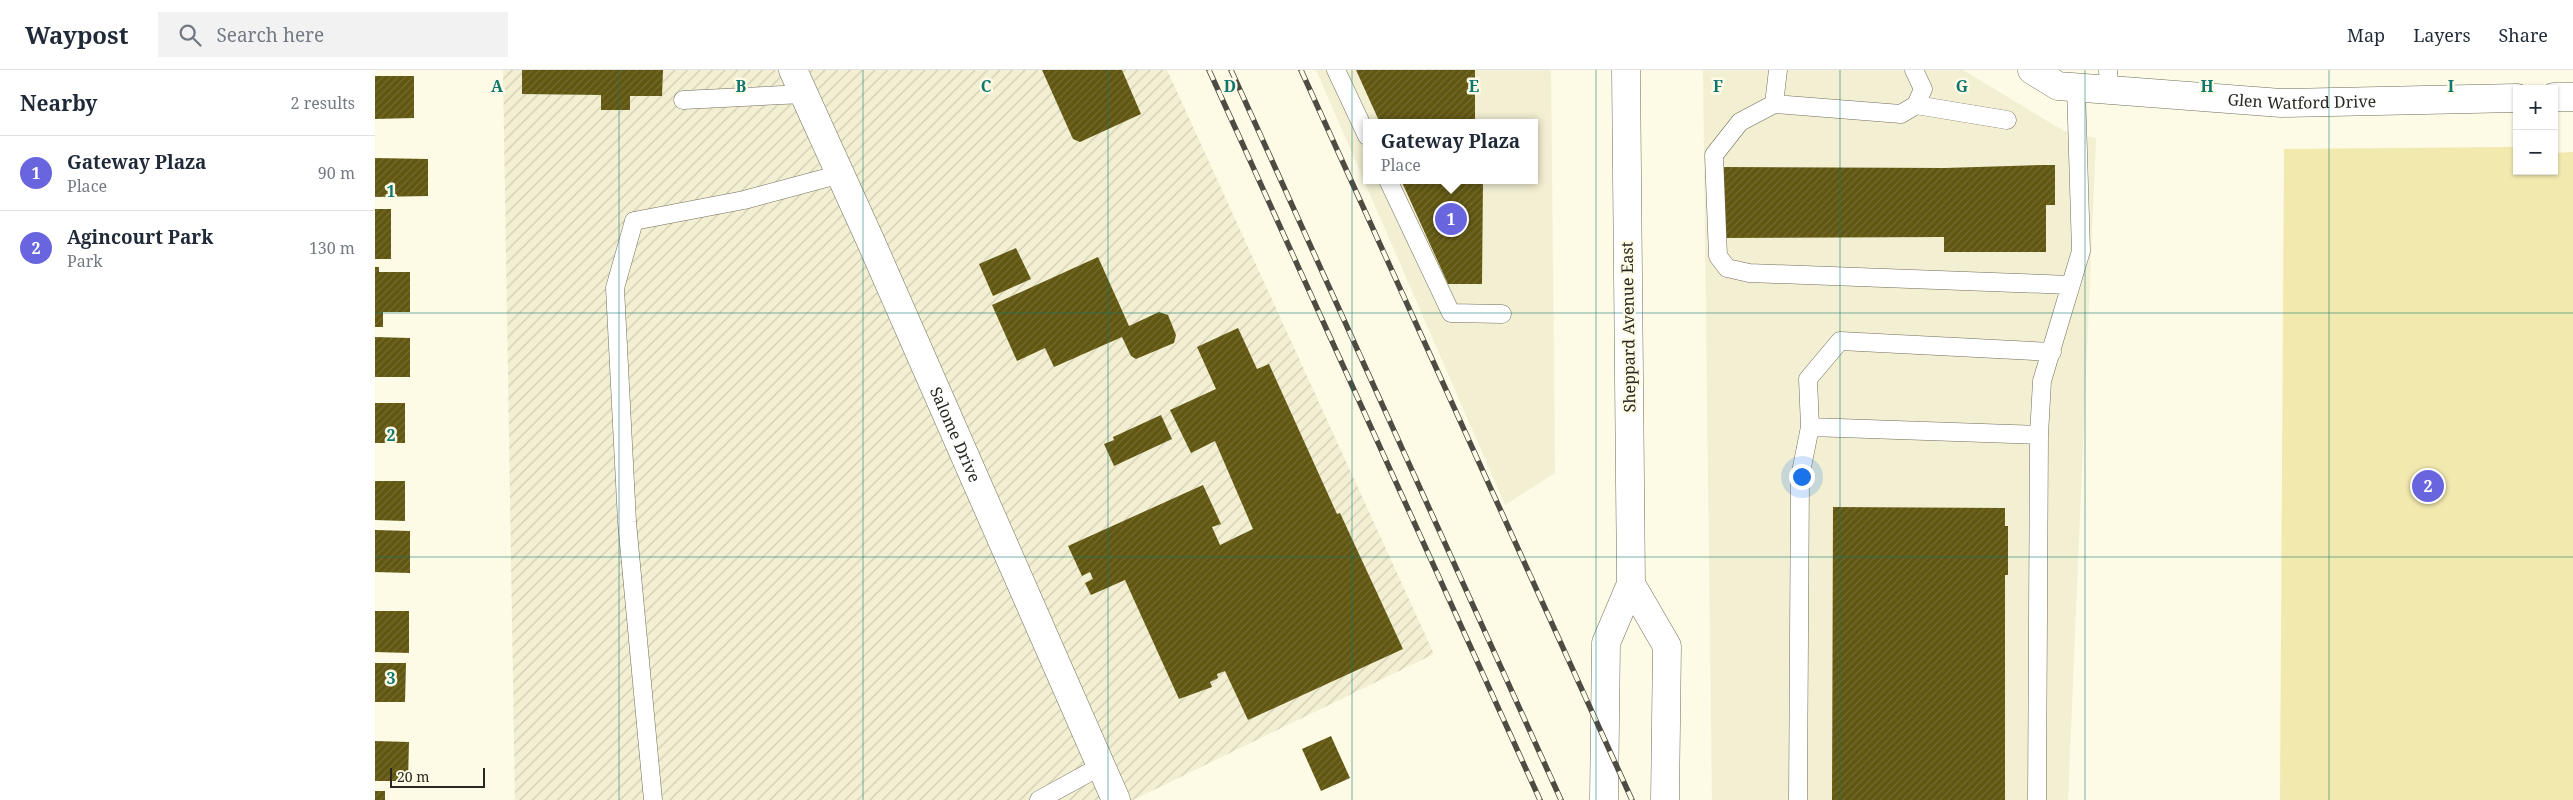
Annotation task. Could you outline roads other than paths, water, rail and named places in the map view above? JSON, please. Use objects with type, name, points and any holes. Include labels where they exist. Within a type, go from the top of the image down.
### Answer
[{"type":"street","name":"Sheppard Avenue East","points":[[1604,800],[1606,643],[1631,584],[1626,70]]},
{"type":"street","name":"Glen Watford Drive","points":[[2032,70],[2058,86],[2076,87],[2109,80],[2281,102],[2513,98]]},
{"type":"street","name":"Salome Drive","points":[[798,82],[841,174],[1115,800]]},
{"type":"street","points":[[2558,97],[2573,97]]},
{"type":"street","name":"Sheppard Avenue East","points":[[1631,584],[1667,646],[1665,800]]},
{"type":"lane","points":[[1336,70],[1363,127]]},
{"type":"lane","points":[[1774,104],[1778,70]]},
{"type":"lane","points":[[1914,70],[1923,89],[1915,106],[1901,114],[1774,104],[1740,122],[1714,155],[1719,256],[1727,268],[1749,273],[2071,286]]},
{"type":"lane","points":[[683,100],[798,82]]},
{"type":"lane","points":[[2037,800],[2039,435],[2042,381],[2081,251],[2076,87]]},
{"type":"lane","points":[[1915,106],[2007,120]]},
{"type":"lane","points":[[653,800],[627,522],[615,288],[634,221],[744,200],[841,174]]},
{"type":"lane","points":[[1390,184],[1451,313],[1502,314]]},
{"type":"lane","points":[[1798,800],[1800,477],[1810,427],[1808,379],[1840,340],[2052,352]]},
{"type":"lane","points":[[1810,427],[2039,435]]},
{"type":"lane","points":[[1039,800],[1099,766]]},
{"type":"railway","points":[[1209,70],[1540,800]]},
{"type":"railway","points":[[1231,70],[1561,800]]},
{"type":"railway","points":[[1301,70],[1632,800]]},
{"type":"place","name":"Gateway Plaza","points":[[1451,219]]},
{"type":"place","name":"Agincourt Park","points":[[2428,486]]}]
